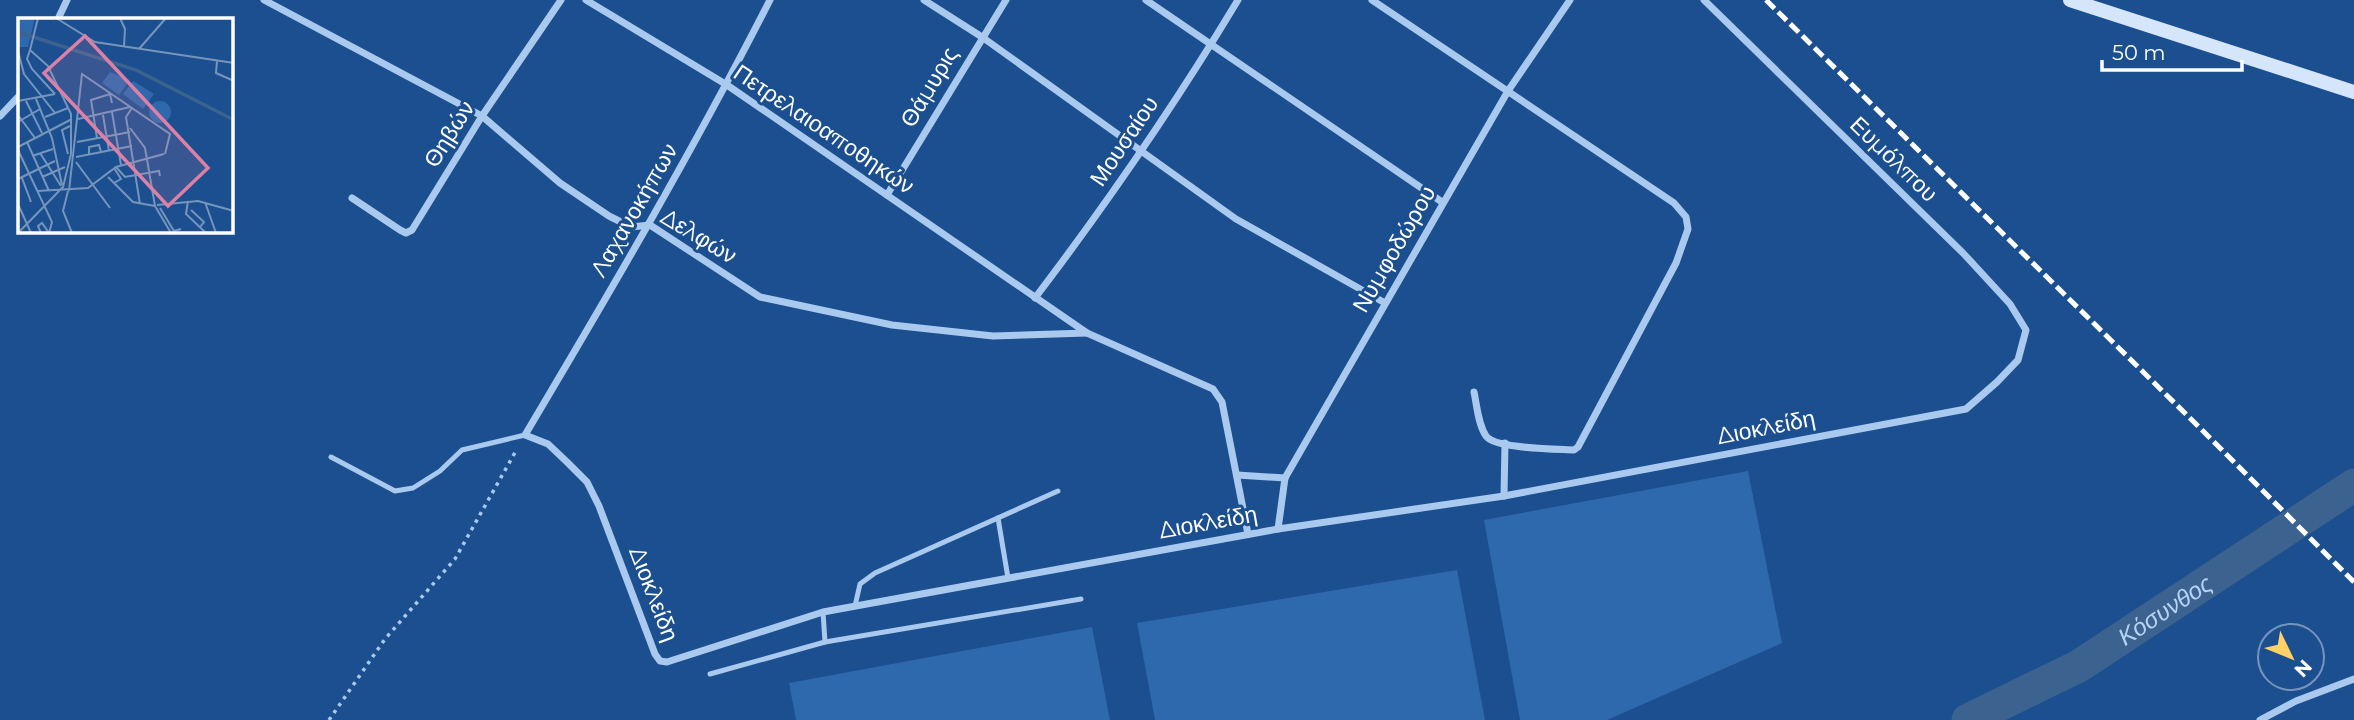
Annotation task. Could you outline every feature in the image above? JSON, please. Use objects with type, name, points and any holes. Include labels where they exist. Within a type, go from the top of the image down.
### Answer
[{"type":"main road","points":[[2070,0],[2354,92]]},
{"type":"street","points":[[58,18],[67,0]]},
{"type":"street","name":"Δελφών","points":[[264,0],[482,116],[560,183],[609,216],[631,227],[649,225],[760,297],[905,326],[993,336],[1087,333]]},
{"type":"street","name":"Θηβών","points":[[352,198],[400,230],[407,233],[412,230],[482,116],[561,0]]},
{"type":"street","name":"Πετρελαιοαποθηκών","points":[[586,0],[727,85],[1087,333],[1213,389],[1222,402],[1237,475]]},
{"type":"street","name":"Λαχανοκήπων","points":[[525,435],[649,225],[727,85],[770,0]]},
{"type":"street","points":[[924,0],[982,37],[1236,219],[1385,303]]},
{"type":"street","name":"Θάμυρις","points":[[887,195],[1006,0]]},
{"type":"street","points":[[1146,0],[1442,202]]},
{"type":"street","name":"Μουσαίου","points":[[1035,298],[1141,151],[1238,0]]},
{"type":"street","points":[[1372,0],[1674,204],[1686,217],[1688,229],[1676,263],[1574,450],[1492,441],[1487,437],[1474,392]]},
{"type":"street","name":"Νυμφοδώρου","points":[[1278,529],[1284,478],[1442,202],[1508,92],[1570,0]]},
{"type":"street","name":"Ευμόλπου","points":[[1704,0],[1963,253],[2010,304],[2026,331],[2018,360]]},
{"type":"street","points":[[0,116],[18,97]]},
{"type":"street","name":"Διοκλείδη","points":[[525,435],[548,444],[587,482],[599,506],[655,654],[660,661],[667,662],[823,612],[1248,534],[1504,496],[1966,409],[1997,383],[2018,360]]},
{"type":"street","points":[[1504,496],[1505,443]]},
{"type":"street","points":[[1248,534],[1237,475],[1284,478]]},
{"type":"street","points":[[2260,720],[2296,701],[2354,679]]},
{"type":"lane","points":[[331,457],[395,491],[413,488],[440,471],[462,450],[525,435]]},
{"type":"lane","points":[[856,606],[860,584],[874,573],[1058,491]]},
{"type":"lane","points":[[998,518],[1008,578]]},
{"type":"lane","points":[[710,674],[825,642],[1081,599]]},
{"type":"lane","points":[[823,612],[825,642]]},
{"type":"path","points":[[329,720],[385,639],[455,559],[525,435]]},
{"type":"shaded area","points":[[1748,471],[1782,643],[1607,720],[1520,720],[1484,520]]},
{"type":"shaded area","points":[[1457,570],[1485,720],[1155,720],[1137,623]]},
{"type":"shaded area","points":[[1092,627],[1110,720],[796,720],[789,683]]},
{"type":"waterway","name":"Κόσυνθος","points":[[1968,720],[2079,666],[2354,485]]},
{"type":"railway","points":[[1766,0],[2354,582]]}]
